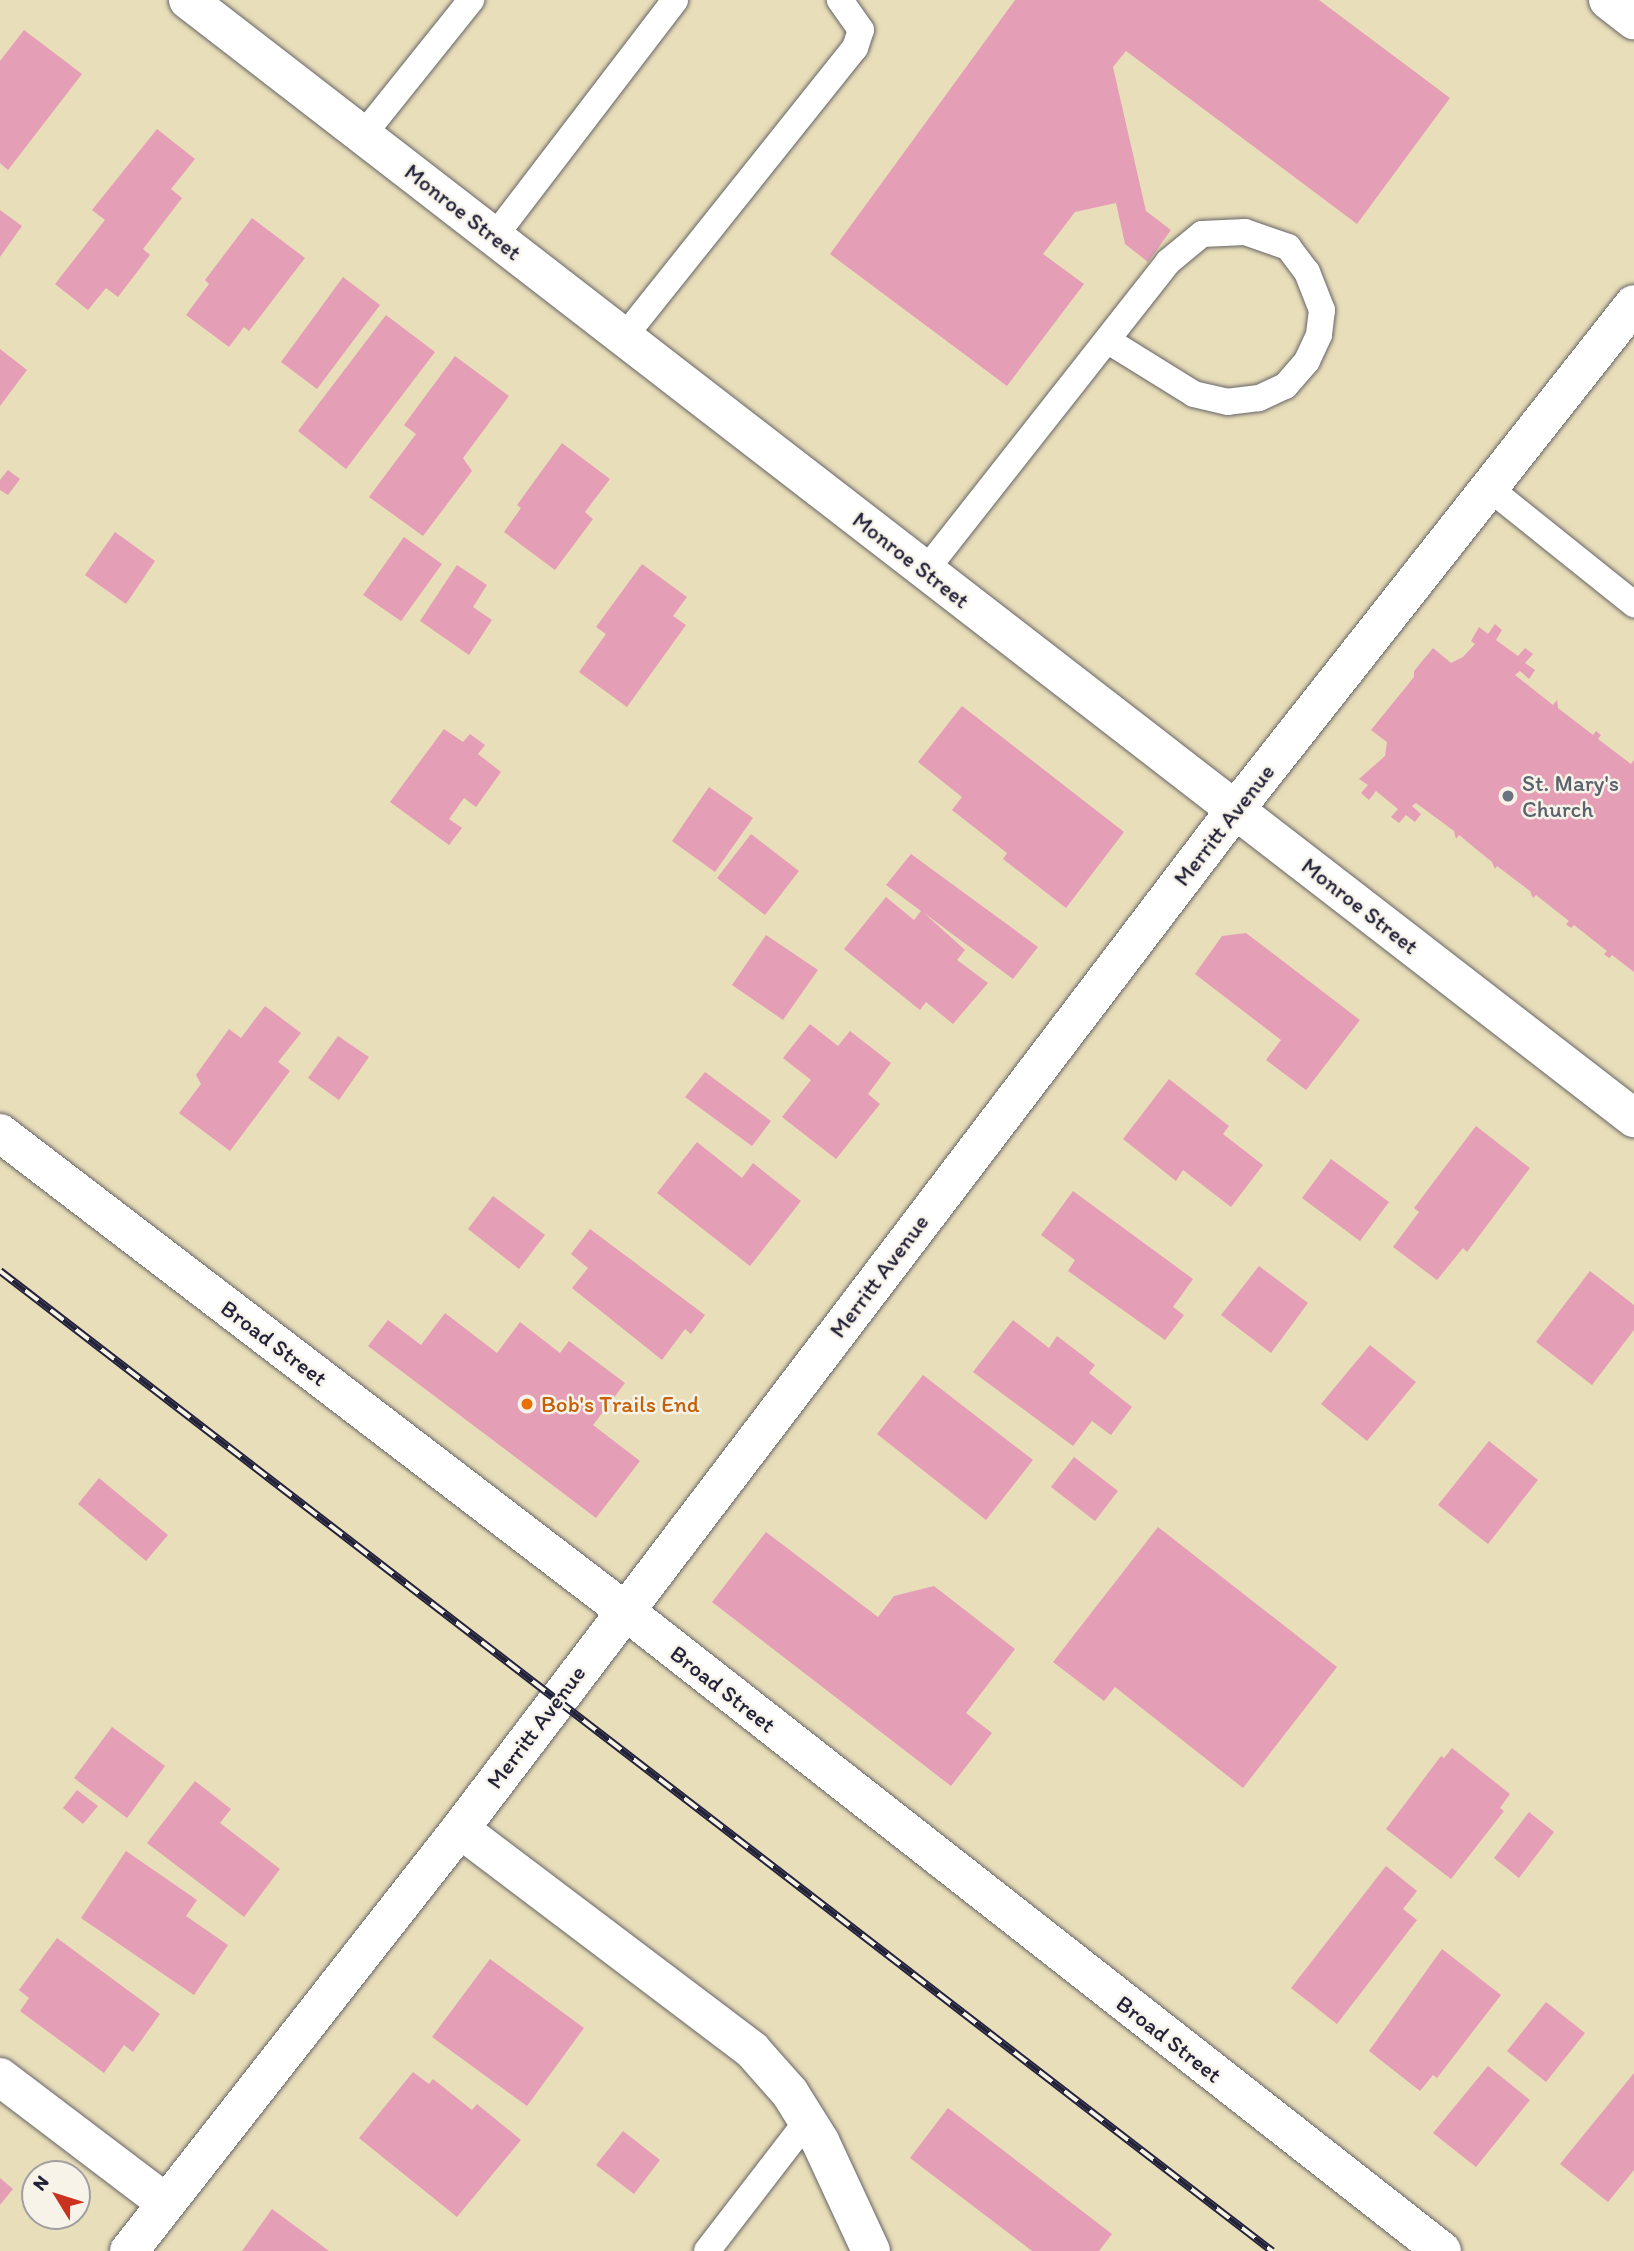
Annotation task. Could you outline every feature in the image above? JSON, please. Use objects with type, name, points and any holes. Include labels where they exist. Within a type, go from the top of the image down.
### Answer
[{"type":"street","name":"Monroe Street","points":[[188,0],[1634,1118]]},
{"type":"street","points":[[1608,0],[1634,20]]},
{"type":"street","name":"Merritt Avenue","points":[[129,2251],[460,1829],[1235,810],[1634,304]]},
{"type":"street","name":"Broad Street","points":[[0,1133],[624,1611],[1442,2251]]},
{"type":"street","points":[[460,1829],[752,2050],[807,2120],[871,2251]]},
{"type":"street","points":[[0,2077],[166,2203]]},
{"type":"lane","points":[[363,135],[471,0]]},
{"type":"lane","points":[[494,237],[675,0]]},
{"type":"lane","points":[[624,337],[855,48],[861,30],[841,0]]},
{"type":"lane","points":[[925,570],[1110,342],[1168,262],[1202,234],[1245,232],[1288,247],[1307,272],[1322,310],[1319,335],[1307,361],[1285,386],[1259,398],[1228,402],[1194,394],[1110,342]]},
{"type":"lane","points":[[1489,488],[1634,604]]},
{"type":"lane","points":[[707,2251],[807,2120]]},
{"type":"building","points":[[1015,0],[1319,0],[1450,98],[1357,224],[1126,51],[1113,67],[1146,211],[1171,230],[1148,262],[1125,244],[1116,203],[1075,212],[1043,254],[1084,284],[1007,386],[830,254]]},
{"type":"building","points":[[24,30],[82,74],[8,170],[0,163],[0,61]]},
{"type":"building","points":[[157,129],[195,159],[171,189],[182,198],[143,249],[150,255],[118,297],[106,288],[88,310],[55,284],[105,220],[92,210]]},
{"type":"building","points":[[0,210],[22,226],[0,257]]},
{"type":"building","points":[[252,218],[305,258],[249,331],[244,327],[229,347],[186,315],[209,284],[205,280]]},
{"type":"building","points":[[343,277],[380,305],[317,389],[281,362]]},
{"type":"building","points":[[386,315],[435,352],[346,469],[298,431]]},
{"type":"building","points":[[0,349],[27,370],[0,406]]},
{"type":"building","points":[[455,356],[509,396],[463,458],[472,471],[423,536],[369,497],[416,434],[404,425]]},
{"type":"building","points":[[562,443],[610,479],[585,512],[593,519],[555,570],[504,532],[521,508],[517,505]]},
{"type":"building","points":[[8,470],[20,479],[8,495],[0,490],[0,480]]},
{"type":"building","points":[[115,532],[155,561],[126,604],[85,575]]},
{"type":"building","points":[[404,537],[442,564],[401,621],[363,595]]},
{"type":"building","points":[[642,564],[687,597],[673,616],[686,625],[627,707],[579,672],[606,634],[596,627]]},
{"type":"building","points":[[457,565],[487,585],[473,607],[492,620],[469,655],[420,621]]},
{"type":"building","name":"St. Mary's Church","points":[[1495,624],[1502,630],[1496,640],[1518,656],[1525,648],[1533,654],[1525,663],[1535,670],[1529,679],[1520,671],[1515,675],[1553,705],[1557,700],[1558,708],[1593,735],[1596,731],[1601,735],[1598,739],[1631,764],[1634,760],[1634,972],[1612,955],[1609,958],[1604,954],[1607,951],[1574,925],[1571,928],[1566,924],[1569,921],[1536,895],[1533,898],[1530,891],[1497,866],[1495,869],[1492,862],[1459,835],[1456,839],[1454,831],[1416,803],[1412,806],[1421,814],[1415,822],[1406,815],[1399,823],[1391,817],[1398,809],[1376,791],[1369,800],[1361,793],[1368,785],[1359,779],[1385,756],[1387,742],[1371,730],[1414,677],[1414,671],[1433,648],[1451,663],[1463,657],[1475,644],[1471,641],[1479,627],[1488,634]]},
{"type":"building","points":[[962,706],[1124,832],[1066,908],[1003,859],[1007,853],[952,810],[962,797],[918,762]]},
{"type":"building","points":[[444,729],[463,742],[470,734],[485,745],[478,754],[501,772],[476,807],[464,798],[449,819],[462,828],[449,845],[390,802]]},
{"type":"building","points":[[709,787],[753,818],[715,872],[672,841]]},
{"type":"building","points":[[751,834],[799,871],[765,915],[717,878]]},
{"type":"building","points":[[911,854],[1038,947],[1013,979],[924,913],[965,950],[957,960],[988,983],[953,1024],[926,1002],[920,1010],[844,949],[886,897],[914,920],[921,911],[886,885]]},
{"type":"building","points":[[1246,933],[1360,1020],[1306,1090],[1266,1060],[1281,1040],[1195,974],[1222,936]]},
{"type":"building","points":[[766,935],[818,970],[783,1020],[732,985]]},
{"type":"building","points":[[265,1006],[301,1033],[278,1062],[290,1071],[230,1151],[179,1113],[201,1084],[196,1075],[229,1029],[241,1038]]},
{"type":"building","points":[[810,1024],[838,1046],[850,1031],[891,1063],[868,1094],[880,1104],[836,1159],[782,1117],[811,1080],[783,1058]]},
{"type":"building","points":[[338,1036],[369,1057],[339,1100],[308,1078]]},
{"type":"building","points":[[705,1072],[771,1121],[752,1146],[685,1097]]},
{"type":"building","points":[[1169,1079],[1229,1126],[1223,1134],[1263,1165],[1231,1207],[1183,1170],[1176,1181],[1123,1139]]},
{"type":"building","points":[[1476,1126],[1530,1168],[1467,1252],[1463,1248],[1437,1280],[1393,1247],[1419,1212],[1414,1208]]},
{"type":"building","points":[[697,1142],[742,1178],[753,1163],[801,1201],[750,1266],[657,1193]]},
{"type":"building","points":[[1331,1159],[1389,1202],[1360,1241],[1302,1198]]},
{"type":"building","points":[[1073,1191],[1193,1279],[1173,1307],[1184,1315],[1165,1340],[1068,1271],[1075,1260],[1041,1235]]},
{"type":"building","points":[[493,1196],[545,1235],[519,1269],[468,1229]]},
{"type":"building","points":[[590,1229],[705,1315],[691,1334],[685,1329],[662,1360],[572,1288],[588,1268],[571,1254]]},
{"type":"building","points":[[1259,1266],[1308,1303],[1271,1353],[1221,1315]]},
{"type":"building","points":[[1590,1271],[1634,1305],[1634,1330],[1592,1385],[1536,1342]]},
{"type":"building","name":"Bob's Trails End","points":[[445,1313],[497,1353],[520,1322],[560,1353],[569,1341],[625,1383],[593,1425],[640,1461],[596,1518],[368,1346],[388,1320],[421,1345]]},
{"type":"building","points":[[1013,1320],[1049,1348],[1057,1336],[1095,1365],[1089,1373],[1132,1407],[1111,1435],[1092,1421],[1073,1446],[973,1372]]},
{"type":"building","points":[[1370,1345],[1416,1382],[1367,1441],[1321,1404]]},
{"type":"building","points":[[923,1375],[1033,1460],[986,1520],[877,1434]]},
{"type":"building","points":[[1489,1441],[1538,1480],[1488,1544],[1438,1505]]},
{"type":"building","points":[[1074,1457],[1118,1491],[1095,1521],[1051,1487]]},
{"type":"building","points":[[99,1478],[168,1535],[146,1561],[78,1504]]},
{"type":"building","points":[[1158,1527],[1337,1667],[1243,1788],[1115,1687],[1104,1701],[1053,1662]]},
{"type":"building","points":[[766,1532],[878,1617],[894,1596],[934,1586],[1015,1649],[966,1713],[992,1733],[951,1786],[712,1602]]},
{"type":"building","points":[[112,1727],[165,1766],[127,1818],[74,1778]]},
{"type":"building","points":[[1452,1748],[1510,1794],[1500,1808],[1504,1811],[1451,1879],[1386,1829],[1441,1756],[1444,1758]]},
{"type":"building","points":[[195,1781],[231,1809],[220,1823],[280,1869],[244,1917],[147,1843]]},
{"type":"building","points":[[77,1790],[98,1806],[83,1824],[63,1808]]},
{"type":"building","points":[[1529,1812],[1554,1832],[1519,1878],[1494,1858]]},
{"type":"building","points":[[126,1851],[197,1900],[186,1916],[228,1945],[194,1995],[81,1918]]},
{"type":"building","points":[[1386,1866],[1417,1891],[1403,1909],[1417,1920],[1337,2024],[1291,1988]]},
{"type":"building","points":[[57,1938],[160,2014],[133,2052],[124,2045],[104,2073],[20,2011],[29,1998],[19,1990]]},
{"type":"building","points":[[1442,1949],[1501,1995],[1437,2078],[1433,2075],[1420,2091],[1369,2051]]},
{"type":"building","points":[[490,1959],[584,2028],[527,2106],[432,2037]]},
{"type":"building","points":[[1546,2002],[1585,2033],[1546,2082],[1507,2051]]},
{"type":"building","points":[[1488,2066],[1530,2100],[1476,2167],[1433,2133]]},
{"type":"building","points":[[413,2072],[429,2084],[433,2079],[472,2110],[477,2104],[521,2140],[457,2217],[359,2138]]},
{"type":"building","points":[[1634,2073],[1634,2170],[1608,2202],[1560,2164]]},
{"type":"building","points":[[948,2108],[1112,2234],[1099,2251],[1032,2251],[910,2158]]},
{"type":"building","points":[[623,2131],[660,2160],[634,2194],[596,2165]]},
{"type":"building","points":[[0,2178],[13,2189],[0,2205]]},
{"type":"building","points":[[272,2209],[329,2251],[242,2251]]},
{"type":"railway","points":[[0,1271],[1272,2251]]},
{"type":"place","name":"St. Mary's Church","points":[[1508,796]]},
{"type":"place","name":"Bob's Trails End","points":[[527,1404]]}]
